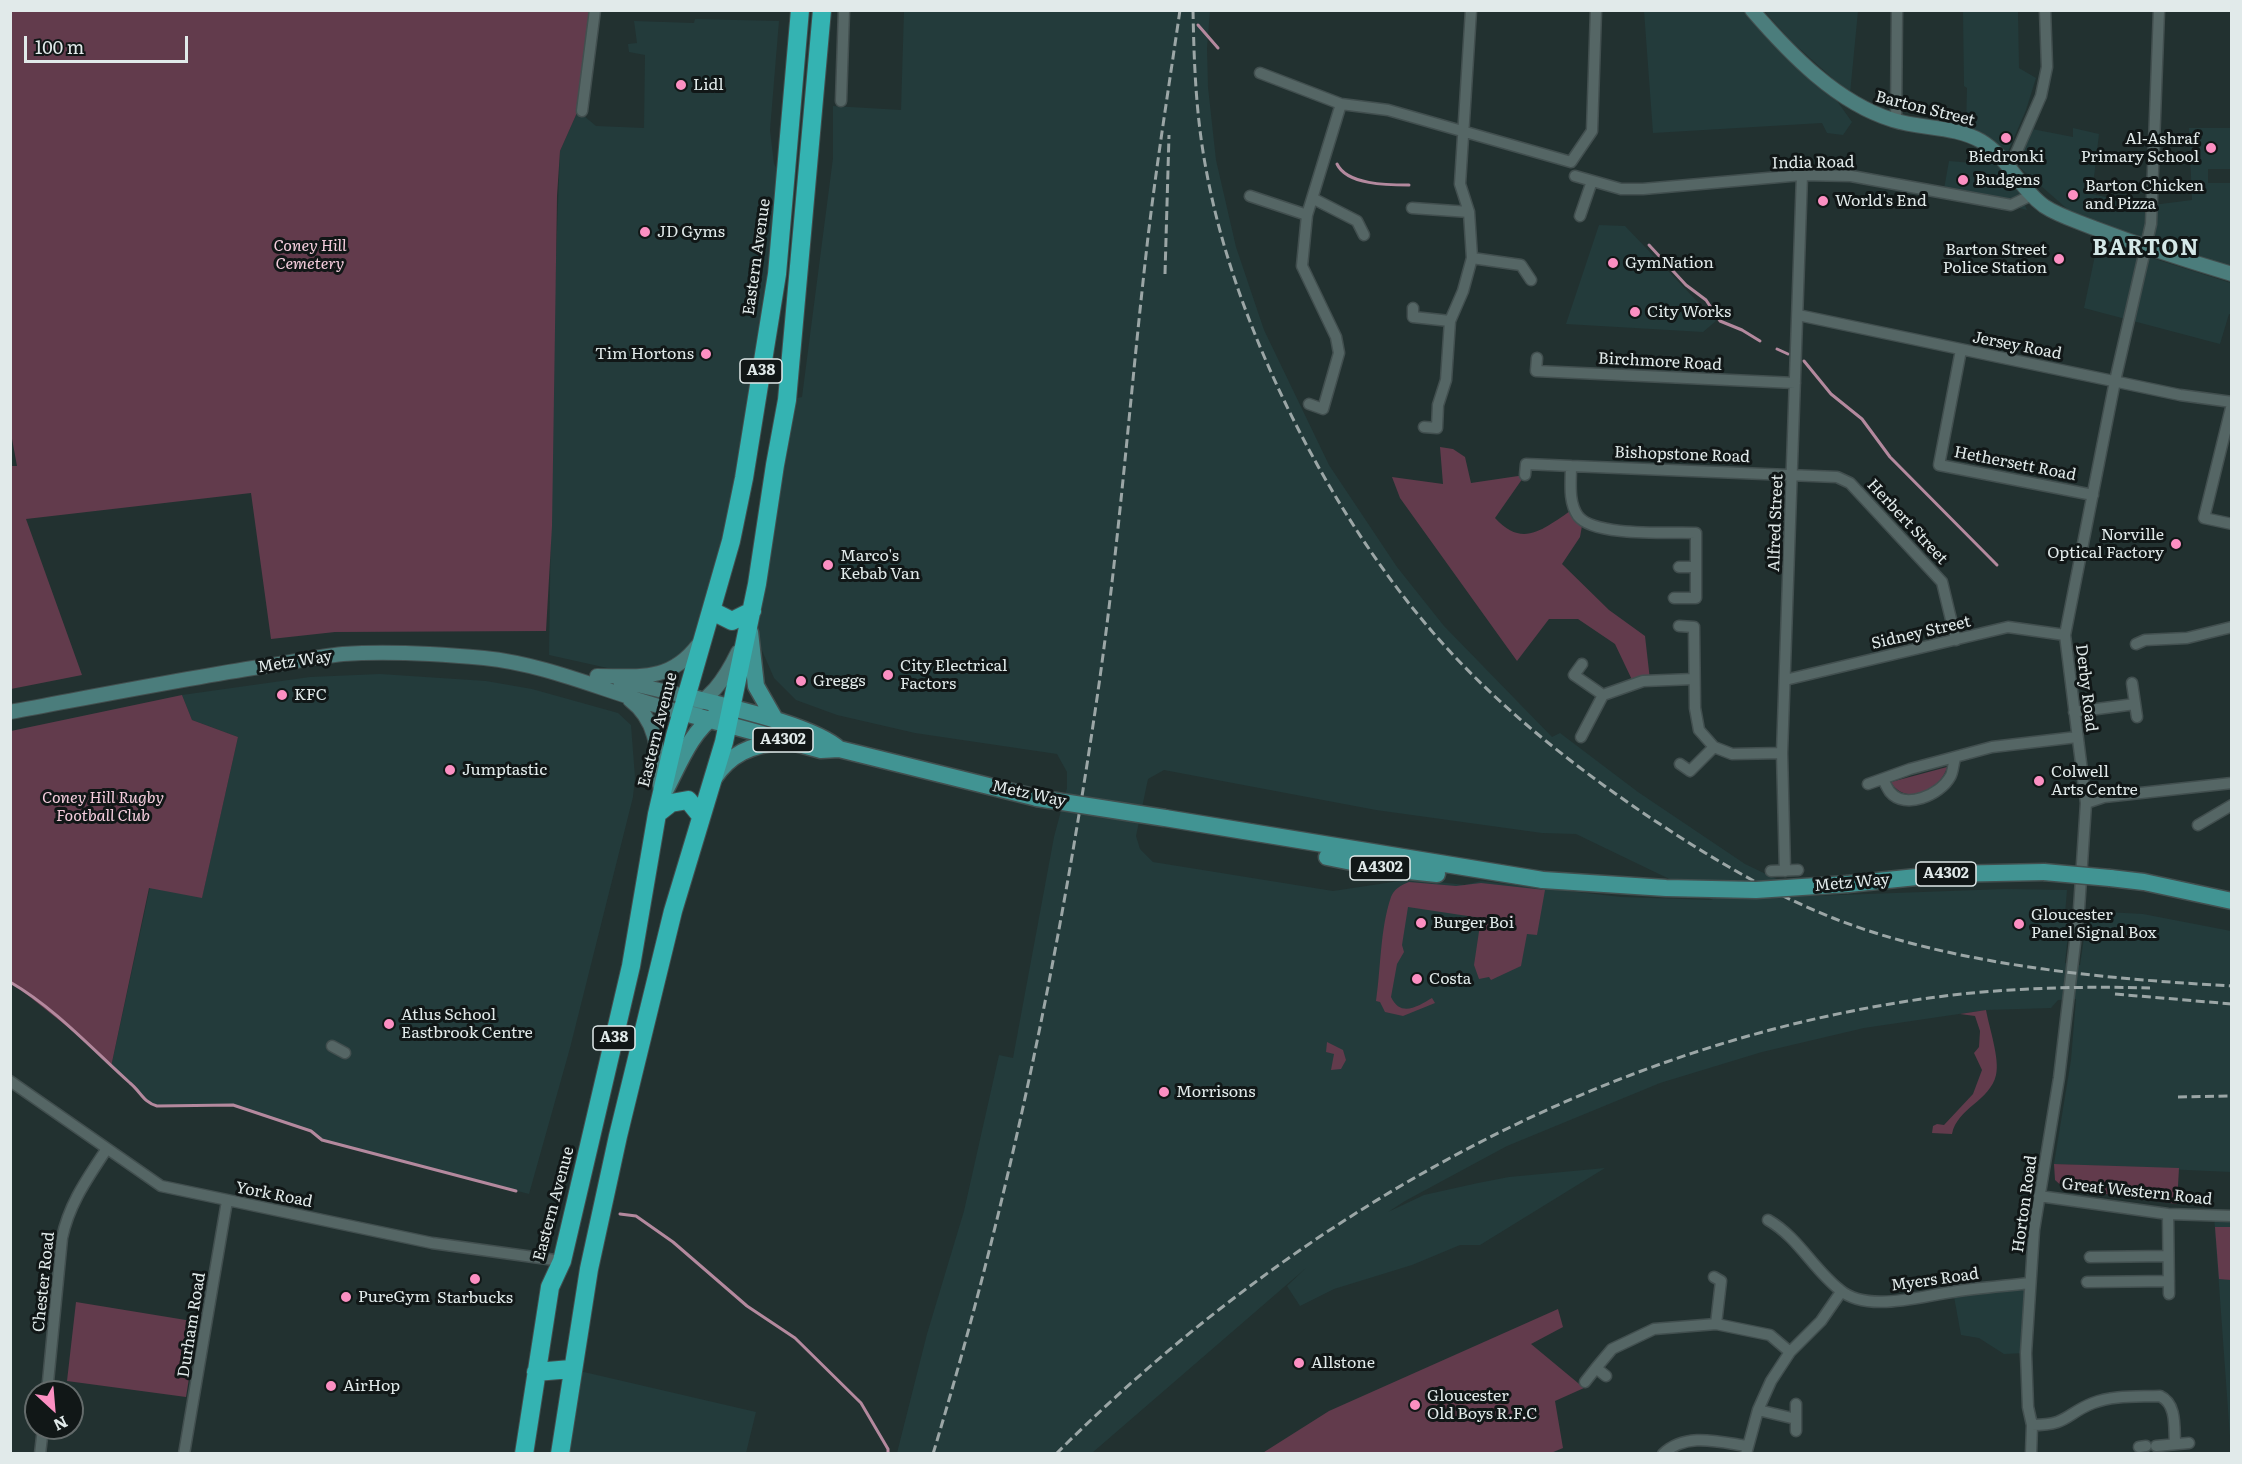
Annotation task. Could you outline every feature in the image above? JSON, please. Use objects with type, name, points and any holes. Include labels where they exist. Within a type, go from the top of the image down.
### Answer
[{"type":"highway","name":"Eastern Avenue","points":[[524,1454],[550,1287],[562,1261],[631,966],[658,808],[683,704],[712,610],[744,478],[777,274],[800,10]]},
{"type":"highway","name":"A38","points":[[560,1454],[589,1269],[653,990],[701,816],[714,778],[730,717],[751,617],[787,400],[822,10]]},
{"type":"highway","points":[[712,610],[732,621],[751,617]]},
{"type":"highway","points":[[658,808],[688,800],[701,816]]},
{"type":"highway","points":[[562,1261],[589,1269]]},
{"type":"highway","points":[[536,1372],[572,1368]]},
{"type":"main road","points":[[751,617],[756,686],[776,721]]},
{"type":"main road","name":"Metz Way","points":[[683,704],[703,701],[730,717],[789,741],[821,750],[839,749],[1037,798],[1543,880],[1666,888],[1756,890],[1946,874],[2044,872],[2180,888],[2232,901]]},
{"type":"main road","name":"Metz Way","points":[[683,704],[708,720]]},
{"type":"main road","points":[[658,808],[681,760],[708,720],[730,717]]},
{"type":"main road","name":"Metz Way","points":[[730,717],[776,721],[827,739],[839,749]]},
{"type":"main road","points":[[714,778],[726,763],[744,750],[769,743],[789,741]]},
{"type":"street","points":[[582,111],[595,10]]},
{"type":"street","points":[[841,101],[844,10]]},
{"type":"street","points":[[1424,427],[1437,428],[1438,405],[1446,380],[1450,321],[1463,291],[1473,258],[1469,212],[1460,184],[1471,10]]},
{"type":"street","points":[[1260,73],[1341,104],[1388,110],[1571,162],[1592,131],[1596,10]]},
{"type":"street","name":"Barton Street","points":[[1752,10],[1775,37],[1817,76],[1866,111],[1896,121],[1968,135],[1990,147],[2010,167],[2032,195],[2055,212],[2145,248],[2232,274]]},
{"type":"street","points":[[1896,121],[1897,10]]},
{"type":"street","points":[[2010,167],[2043,86],[2047,67],[2045,10]]},
{"type":"street","name":"Derby Road","points":[[2073,960],[2086,802],[2065,635],[2115,381],[2151,224],[2159,10]]},
{"type":"street","points":[[1309,404],[1328,412],[1339,353],[1336,337],[1302,267],[1307,215],[1314,199],[1341,104]]},
{"type":"street","name":"India Road","points":[[1575,176],[1621,189],[1643,189],[1802,176],[1851,176],[2011,205],[2032,195]]},
{"type":"street","name":"Alfred Street","points":[[1785,871],[1782,753],[1802,176]]},
{"type":"street","points":[[1580,216],[1592,181]]},
{"type":"street","points":[[1250,196],[1307,215]]},
{"type":"street","points":[[1314,199],[1357,221],[1364,234]]},
{"type":"street","points":[[1412,208],[1469,212]]},
{"type":"street","points":[[1473,258],[1521,265],[1531,280]]},
{"type":"street","points":[[1413,308],[1413,317],[1450,321]]},
{"type":"street","name":"Jersey Road","points":[[1798,315],[1961,350],[2232,403]]},
{"type":"street","name":"Hethersett Road","points":[[1961,350],[1940,465],[2093,495]]},
{"type":"street","name":"Birchmore Road","points":[[1537,358],[1536,371],[1795,383]]},
{"type":"street","points":[[2232,403],[2204,518],[2232,524]]},
{"type":"street","name":"Bishopstone Road","points":[[1525,475],[1526,464],[1792,475]]},
{"type":"street","points":[[1571,466],[1571,499],[1579,517],[1599,529],[1696,533],[1696,598],[1674,597]]},
{"type":"street","name":"Herbert Street","points":[[1792,475],[1837,477],[1850,483],[1942,582],[1956,640]]},
{"type":"street","points":[[1679,567],[1696,567]]},
{"type":"street","points":[[703,701],[730,669],[751,617]]},
{"type":"street","points":[[1679,626],[1694,627],[1695,708],[1699,730],[1714,747],[1732,754],[1782,753]]},
{"type":"street","name":"Sidney Street","points":[[1785,680],[2008,627],[2065,635]]},
{"type":"street","points":[[2136,644],[2145,640],[2187,638],[2232,627]]},
{"type":"street","points":[[597,676],[649,676],[669,671],[689,657],[704,637]]},
{"type":"street","name":"Metz Way","points":[[10,712],[195,677],[342,654],[484,658],[544,668],[580,678],[627,698],[683,704]]},
{"type":"street","points":[[1582,664],[1574,675],[1603,695]]},
{"type":"street","name":"Metz Way","points":[[580,678],[597,676],[683,704]]},
{"type":"street","points":[[1581,737],[1603,695],[1643,681],[1694,679]]},
{"type":"street","points":[[2132,683],[2137,717]]},
{"type":"street","points":[[627,698],[646,716],[655,735],[658,808]]},
{"type":"street","points":[[2074,712],[2135,704]]},
{"type":"street","points":[[1869,784],[1910,769],[1955,759],[1992,747],[2078,737]]},
{"type":"street","points":[[1680,764],[1690,771],[1714,747]]},
{"type":"street","points":[[1883,779],[1890,793],[1905,800],[1923,799],[1938,790],[1951,777],[1955,759]]},
{"type":"street","points":[[2086,802],[2104,797],[2232,783]]},
{"type":"street","points":[[2198,825],[2232,805]]},
{"type":"street","points":[[1771,871],[1798,870]]},
{"type":"street","name":"Horton Road","points":[[2031,1454],[2032,1425],[2028,1407],[2026,1353],[2030,1283],[2039,1196],[2054,1109],[2073,960]]},
{"type":"street","points":[[332,1046],[345,1053]]},
{"type":"street","name":"York Road","points":[[10,1081],[106,1150],[161,1186],[476,1251],[562,1261]]},
{"type":"street","name":"Chester Road","points":[[48,1380],[62,1238],[67,1215],[75,1197],[106,1150]]},
{"type":"street","name":"Great Western Road","points":[[2039,1196],[2168,1214],[2232,1216]]},
{"type":"street","name":"Durham Road","points":[[184,1454],[226,1201]]},
{"type":"street","points":[[2168,1214],[2169,1294]]},
{"type":"street","points":[[1663,1454],[1670,1447],[1698,1439],[1747,1450],[1758,1410],[1771,1381],[1790,1352],[1821,1321],[1841,1292],[1784,1229],[1768,1220]]},
{"type":"street","points":[[2090,1257],[2168,1256]]},
{"type":"street","points":[[1716,1324],[1721,1280]]},
{"type":"street","points":[[2087,1282],[2169,1281]]},
{"type":"street","name":"Myers Road","points":[[1841,1292],[1866,1300],[1893,1302],[2030,1283]]},
{"type":"street","points":[[1585,1382],[1612,1349],[1654,1329],[1716,1324],[1770,1335],[1790,1352]]},
{"type":"street","points":[[1596,1368],[1606,1377]]},
{"type":"street","points":[[2032,1425],[2061,1423],[2091,1404],[2106,1399],[2160,1396],[2167,1399],[2172,1407],[2175,1444]]},
{"type":"street","points":[[1796,1404],[1796,1431]]},
{"type":"street","points":[[1758,1410],[1796,1419]]},
{"type":"street","points":[[2147,1446],[2189,1443]]},
{"type":"shaded area","points":[[904,11],[1210,11],[1207,48],[1208,87],[1216,160],[1236,247],[1264,330],[1329,465],[1397,567],[1444,626],[1552,737],[1560,733],[1638,792],[1745,864],[1812,896],[2005,889],[2067,890],[2065,915],[2070,916],[2065,963],[2080,965],[2088,911],[2143,914],[2231,931],[2231,1172],[2054,1164],[2071,1060],[2076,999],[2058,1000],[2051,1008],[1986,1010],[1864,1028],[1762,1052],[1660,1083],[1507,1146],[1405,1201],[1388,1212],[1424,1195],[1478,1183],[1509,1177],[1605,1168],[1480,1245],[1460,1245],[1412,1265],[1334,1289],[1300,1306],[1287,1286],[1306,1268],[1092,1453],[897,1453],[927,1334],[964,1211],[999,1055],[1013,1058],[1054,837],[1067,788],[1067,772],[1057,754],[915,733],[837,715],[796,700],[774,678],[750,623],[787,400],[802,397],[833,158],[833,106],[901,110]],"holes":[[[1164,770],[1376,810],[1542,833],[1576,834],[1713,900],[1621,897],[1481,881],[1465,885],[1413,879],[1333,891],[1153,862],[1140,849],[1136,836],[1148,779]]]},
{"type":"shaded area","points":[[1644,11],[1746,11],[1778,48],[1837,101],[1852,122],[1843,135],[1827,133],[1822,123],[1653,133]]},
{"type":"shaded area","points":[[1764,11],[1858,11],[1850,94],[1791,41]]},
{"type":"shaded area","points":[[1963,11],[2018,11],[2019,68],[2036,78],[2026,110],[2007,154],[1966,128],[1967,88],[1964,86]]},
{"type":"shaded area","points":[[695,19],[779,21],[770,130],[774,164],[778,171],[772,255],[732,494],[716,568],[693,642],[671,664],[648,670],[612,669],[549,655],[554,312],[560,151],[576,115],[584,116],[596,126],[644,128],[645,55],[629,52],[628,44],[637,43],[634,21],[694,23]]},
{"type":"shaded area","points":[[2073,128],[2099,134],[2092,194],[2145,206],[2192,200],[2189,128],[2231,128],[2231,169],[2208,169],[2208,183],[2231,183],[2231,271],[2073,214],[2017,165],[2032,129],[2073,137]]},
{"type":"shaded area","points":[[1949,161],[1984,164],[1994,161],[2002,164],[2015,181],[2027,210],[1944,189]]},
{"type":"shaded area","points":[[1599,225],[1625,226],[1716,321],[1703,332],[1566,324]]},
{"type":"shaded area","points":[[2098,241],[2231,283],[2231,315],[2229,314],[2220,344],[2084,308]]},
{"type":"shaded area","points":[[380,674],[486,681],[532,689],[618,713],[631,725],[635,777],[633,797],[570,1048],[529,1194],[322,1140],[311,1131],[234,1105],[157,1106],[147,1103],[131,1083],[111,1067],[150,887],[202,897],[238,737],[192,720],[182,695],[310,677]]},
{"type":"shaded area","points":[[2214,1216],[2231,1216],[2231,1437],[2230,1437]]},
{"type":"shaded area","points":[[2030,1283],[2026,1353],[2004,1354],[1979,1338],[1961,1335],[1953,1291]]},
{"type":"shaded area","points":[[571,1369],[756,1412],[746,1453],[560,1454]]},
{"type":"green space","name":"Coney Hill Cemetery","points":[[10,11],[590,11],[576,115],[560,151],[557,196],[552,526],[546,631],[335,632],[271,639],[251,493],[26,519],[82,675],[11,689],[10,466],[17,466],[10,428]]},
{"type":"green space","points":[[1440,447],[1453,449],[1465,457],[1471,483],[1525,475],[1495,518],[1516,533],[1535,532],[1575,508],[1583,520],[1580,537],[1562,564],[1609,610],[1645,636],[1650,680],[1634,684],[1615,644],[1578,619],[1549,619],[1517,661],[1400,498],[1392,477],[1443,484]]},
{"type":"green space","name":"Coney Hill Rugby Football Club","points":[[182,695],[192,720],[238,737],[202,898],[149,888],[111,1067],[89,1044],[11,982],[11,731]]},
{"type":"green space","points":[[1947,767],[1938,782],[1922,792],[1905,793],[1891,782]]},
{"type":"green space","points":[[1409,882],[1456,886],[1481,883],[1545,890],[1537,935],[1527,934],[1521,966],[1491,980],[1489,977],[1479,979],[1474,965],[1481,918],[1408,907],[1402,945],[1404,952],[1397,964],[1391,997],[1395,1003],[1405,1009],[1416,1007],[1432,998],[1435,1003],[1403,1016],[1385,1012],[1380,1002],[1376,1001],[1387,909],[1392,894]]},
{"type":"green space","points":[[1986,1010],[1997,1060],[1993,1084],[1960,1117],[1952,1134],[1932,1133],[1933,1126],[1944,1125],[1973,1094],[1982,1070],[1974,1053],[1979,1047],[1980,1031],[1975,1016],[1960,1014]]},
{"type":"green space","points":[[1327,1042],[1343,1050],[1346,1060],[1341,1069],[1331,1070],[1334,1054],[1326,1052]]},
{"type":"green space","points":[[2054,1164],[2179,1168],[2177,1204],[2064,1188],[2055,1180]]},
{"type":"green space","points":[[2215,1227],[2231,1227],[2231,1280],[2219,1279]]},
{"type":"green space","points":[[76,1302],[198,1322],[186,1397],[84,1383],[84,1380],[67,1380]]},
{"type":"green space","points":[[1558,1309],[1563,1327],[1531,1344],[1584,1388],[1555,1401],[1563,1448],[1551,1453],[1261,1454],[1329,1411]]},
{"type":"waterway","points":[[1198,25],[1218,48]]},
{"type":"waterway","points":[[1337,164],[1342,171],[1359,180],[1380,184],[1409,185]]},
{"type":"waterway","points":[[1649,245],[1686,285],[1706,300],[1720,321],[1760,341]]},
{"type":"waterway","points":[[1777,349],[1788,354]]},
{"type":"waterway","points":[[1804,361],[1831,394],[1862,419],[1890,457],[1997,565]]},
{"type":"waterway","points":[[10,982],[58,1016],[152,1104],[157,1106],[233,1105],[311,1131],[322,1140],[516,1191]]},
{"type":"waterway","points":[[620,1214],[636,1216],[673,1242],[747,1306],[795,1338],[861,1403],[888,1449],[888,1454]]},
{"type":"railway","points":[[933,1454],[960,1362],[1007,1176],[1048,989],[1065,894],[1104,647],[1148,237],[1180,10]]},
{"type":"railway","points":[[1193,10],[1196,90],[1206,169],[1219,229],[1238,290],[1262,351],[1321,472],[1355,528],[1392,581],[1430,629],[1500,701],[1578,766],[1681,838],[1755,882],[1833,918],[1879,934],[1928,947],[2029,967],[2132,979],[2232,986]]},
{"type":"railway","points":[[1165,274],[1169,135]]},
{"type":"railway","points":[[1056,1454],[1148,1369],[1245,1290],[1348,1218],[1456,1155],[1569,1100],[1685,1055],[1806,1021],[1929,998],[1984,992],[2095,987],[2150,988]]},
{"type":"railway","points":[[2115,994],[2232,1004]]},
{"type":"railway","points":[[2178,1097],[2232,1096]]},
{"type":"place","name":"Lidl","points":[[681,85]]},
{"type":"place","name":"Biedronki","points":[[2006,138]]},
{"type":"place","name":"Al-Ashraf Primary School","points":[[2211,148]]},
{"type":"place","name":"Budgens","points":[[1963,180]]},
{"type":"place","name":"Barton Chicken and Pizza","points":[[2073,195]]},
{"type":"place","name":"World's End","points":[[1823,201]]},
{"type":"place","name":"JD Gyms","points":[[645,232]]},
{"type":"place","name":"Barton Street Police Station","points":[[2059,259]]},
{"type":"place","name":"GymNation","points":[[1613,263]]},
{"type":"place","name":"City Works","points":[[1635,312]]},
{"type":"place","name":"Tim Hortons","points":[[706,354]]},
{"type":"place","name":"Norville Optical Factory","points":[[2176,544]]},
{"type":"place","name":"Marco's Kebab Van","points":[[828,565]]},
{"type":"place","name":"City Electrical Factors","points":[[888,675]]},
{"type":"place","name":"Greggs","points":[[801,681]]},
{"type":"place","name":"KFC","points":[[282,695]]},
{"type":"place","name":"Jumptastic","points":[[450,770]]},
{"type":"place","name":"Colwell Arts Centre","points":[[2039,781]]},
{"type":"place","name":"Burger Boi","points":[[1421,923]]},
{"type":"place","name":"Gloucester Panel Signal Box","points":[[2019,924]]},
{"type":"place","name":"Costa","points":[[1417,979]]},
{"type":"place","name":"Atlus School Eastbrook Centre","points":[[389,1024]]},
{"type":"place","name":"Morrisons","points":[[1164,1092]]},
{"type":"place","name":"Starbucks","points":[[475,1279]]},
{"type":"place","name":"PureGym","points":[[346,1297]]},
{"type":"place","name":"Allstone","points":[[1299,1363]]},
{"type":"place","name":"AirHop","points":[[331,1386]]},
{"type":"place","name":"Gloucester Old Boys R.F.C","points":[[1415,1405]]},
{"type":"district","name":"BARTON","points":[[2146,249]]}]
